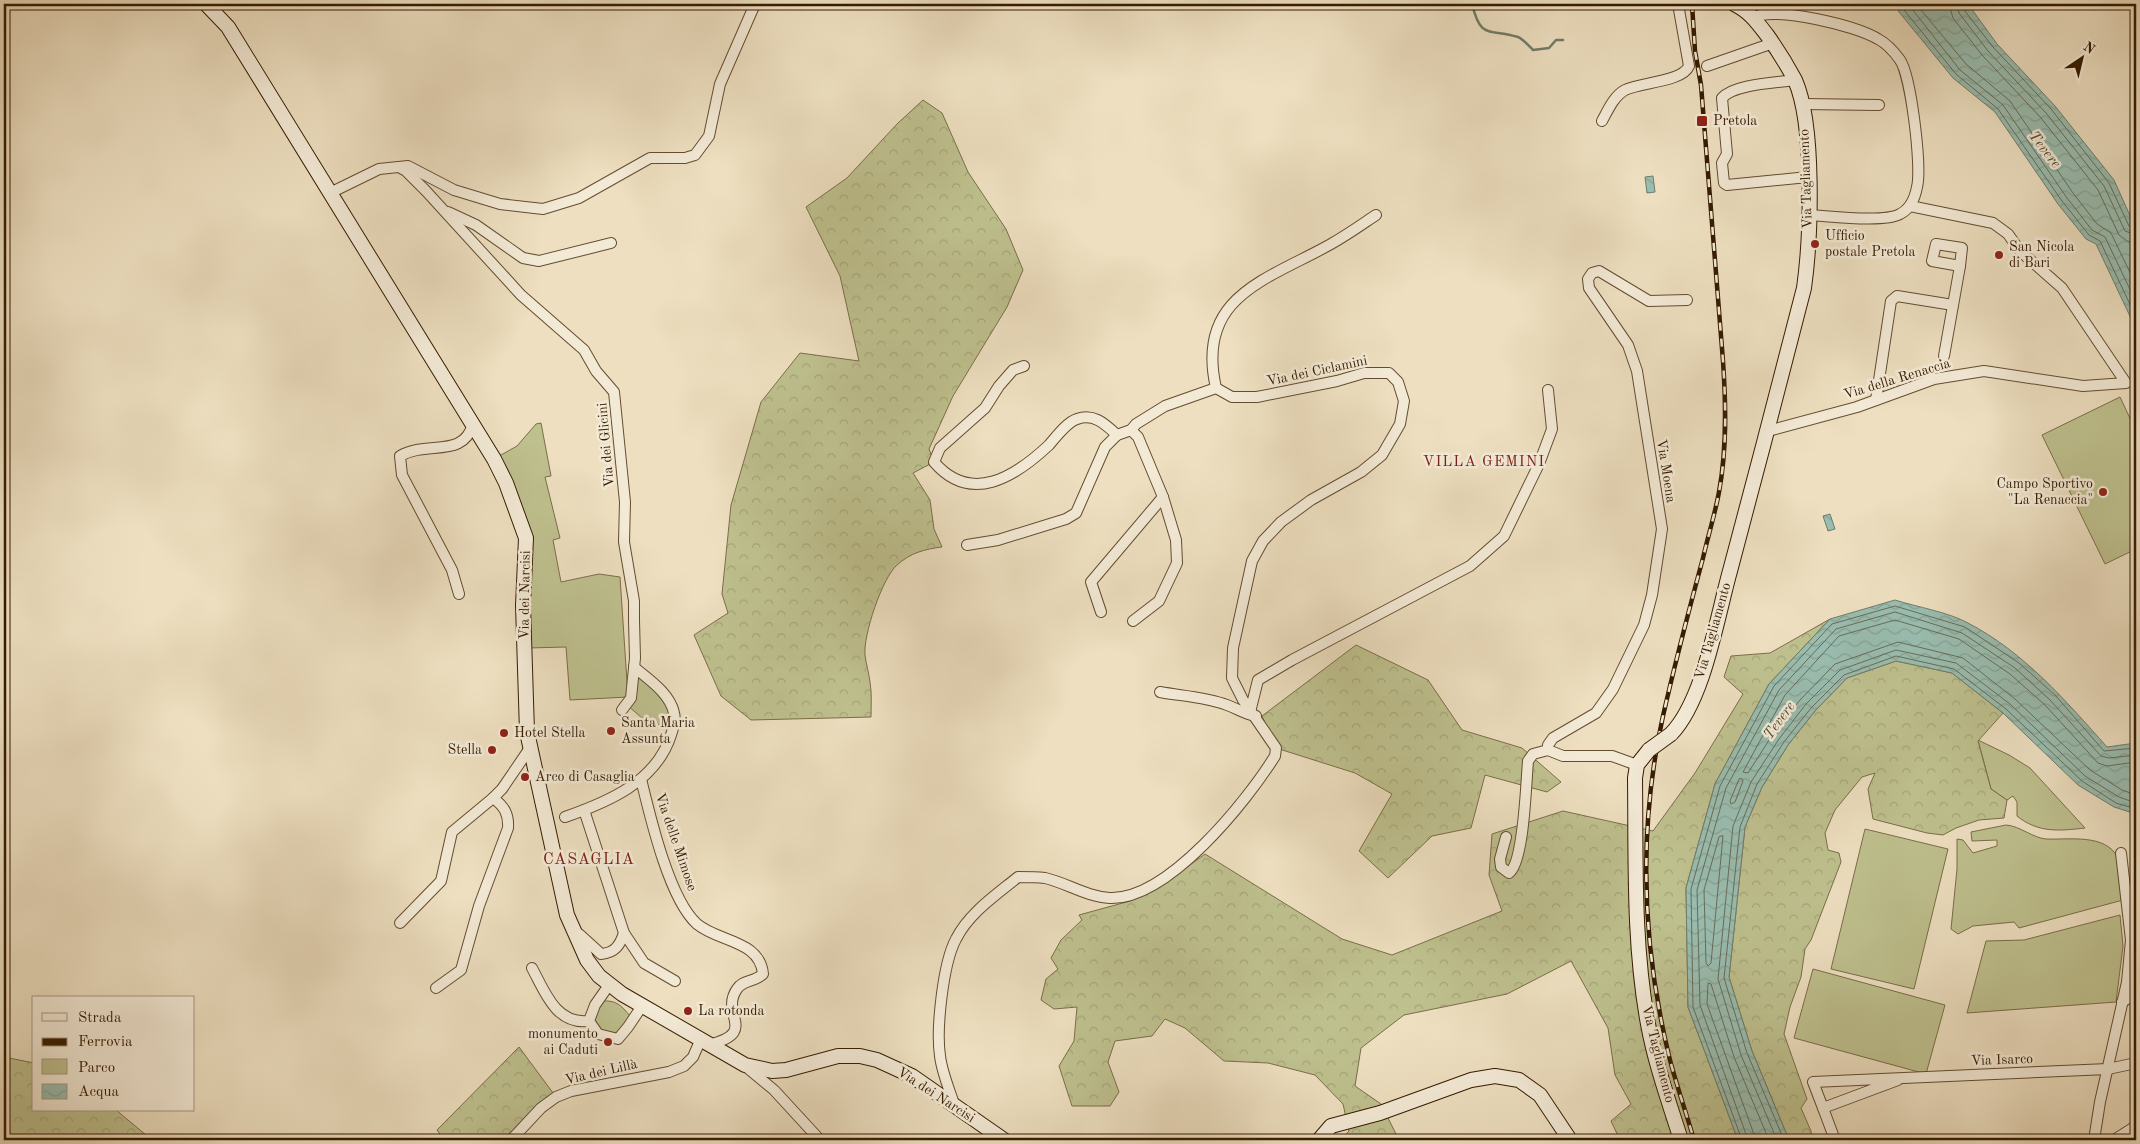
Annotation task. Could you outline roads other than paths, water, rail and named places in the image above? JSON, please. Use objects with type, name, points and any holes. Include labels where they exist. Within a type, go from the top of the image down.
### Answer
[{"type":"street","name":"Via dei Narcisi","points":[[206,4],[228,27],[473,424],[506,483],[526,538],[524,666],[527,732],[567,915],[587,960],[609,985],[704,1043],[745,1065],[772,1071],[786,1070],[826,1058],[860,1056],[877,1060],[912,1076],[1004,1140]]},
{"type":"street","points":[[330,193],[379,169],[408,166],[454,190],[500,204],[543,209],[579,198],[650,158],[685,158],[695,155],[709,136],[720,84],[755,4]]},
{"type":"street","points":[[1602,121],[1614,100],[1625,90],[1680,75],[1688,70],[1689,66],[1678,4]]},
{"type":"street","name":"Via Tagliamento","points":[[1681,1140],[1655,1053],[1642,988],[1638,926],[1635,787],[1637,765],[1649,750],[1680,725],[1699,682],[1768,431],[1804,288],[1810,215],[1802,104],[1795,80],[1773,43],[1753,17],[1734,4]]},
{"type":"street","points":[[1753,17],[1762,13],[1784,14],[1832,22],[1878,39],[1902,62],[1909,82],[1919,168],[1918,186],[1910,206],[1900,215],[1887,219],[1810,215]]},
{"type":"street","points":[[1708,66],[1773,43]]},
{"type":"street","points":[[1795,80],[1741,88],[1726,94],[1722,98],[1728,154],[1722,163],[1724,183],[1727,185],[1808,177]]},
{"type":"street","points":[[1802,104],[1879,105]]},
{"type":"street","name":"Via dei Glicini","points":[[398,167],[406,171],[445,211],[485,258],[521,296],[584,350],[596,371],[614,392],[625,502],[624,542],[634,601],[634,667],[631,698],[622,710]]},
{"type":"street","name":"Via della Renaccia","points":[[1768,431],[1876,400],[1934,379],[1984,371],[2083,386],[2126,383],[2062,288],[2020,251],[2008,234],[1993,224],[1910,206]]},
{"type":"street","name":"Via dei Glicini","points":[[445,211],[476,225],[523,258],[531,260],[548,259],[611,243]]},
{"type":"street","points":[[967,545],[998,540],[1066,520],[1076,513],[1105,447],[1117,434],[1131,430],[1136,424],[1165,406],[1216,388],[1211,368],[1211,350],[1226,309],[1244,292],[1278,270],[1332,244],[1376,215]]},
{"type":"street","points":[[1944,356],[1960,266]]},
{"type":"street","name":"Via Moena","points":[[1506,837],[1500,860],[1501,868],[1509,873],[1514,869],[1520,852],[1528,762],[1533,754],[1548,750],[1548,745],[1553,738],[1596,713],[1613,689],[1644,625],[1652,595],[1662,529],[1637,371],[1628,345],[1589,288],[1588,279],[1592,273],[1599,271],[1649,301],[1687,300]]},
{"type":"street","points":[[1876,400],[1891,300],[1897,296],[1953,305]]},
{"type":"street","points":[[1024,366],[1013,370],[999,386],[985,408],[940,448],[934,462],[945,475],[961,483],[975,486],[992,483],[1028,462],[1075,419],[1088,417],[1102,421],[1117,434]]},
{"type":"street","name":"Via dei Ciclamini","points":[[955,1107],[940,1057],[939,1032],[945,975],[956,939],[974,914],[1018,877],[1044,878],[1090,894],[1111,898],[1138,893],[1159,882],[1230,818],[1275,756],[1276,748],[1243,700],[1232,678],[1232,659],[1252,561],[1263,541],[1281,522],[1311,500],[1361,472],[1382,455],[1400,424],[1404,401],[1398,382],[1390,372],[1364,373],[1337,381],[1257,397],[1232,397],[1216,388]]},
{"type":"street","points":[[1160,692],[1228,705],[1243,714],[1253,712],[1258,680],[1292,660],[1470,566],[1504,536],[1539,464],[1552,429],[1548,390]]},
{"type":"street","points":[[459,594],[452,570],[402,475],[400,456],[412,450],[461,444],[469,437],[473,424]]},
{"type":"street","points":[[1131,430],[1138,437],[1163,497],[1176,540],[1177,562],[1159,601],[1133,621]]},
{"type":"street","points":[[1101,612],[1091,582],[1163,497]]},
{"type":"street","points":[[565,817],[596,806],[641,779],[658,764],[668,746],[673,730],[675,713],[667,697],[634,667]]},
{"type":"street","points":[[400,923],[441,882],[452,832],[502,789],[530,748]]},
{"type":"street","points":[[1548,750],[1563,756],[1612,756],[1637,765]]},
{"type":"street","name":"Via delle Mimose","points":[[641,779],[664,859],[687,911],[698,924],[751,951],[762,964],[763,974],[756,981],[740,984],[735,991],[732,1007],[736,1024],[733,1034],[725,1041],[704,1043]]},
{"type":"street","points":[[436,988],[461,970],[479,906],[508,828],[509,819],[502,805],[493,798]]},
{"type":"street","points":[[584,810],[624,933],[644,963],[675,981]]},
{"type":"street","points":[[2094,1140],[2127,982],[2131,940],[2122,853]]},
{"type":"street","points":[[572,927],[601,954],[610,953],[620,945],[624,933]]},
{"type":"street","points":[[532,968],[553,1006],[562,1016],[576,1022],[589,1021]]},
{"type":"street","points":[[589,1021],[594,1004],[609,985]]},
{"type":"street","points":[[2122,1002],[2136,994]]},
{"type":"street","points":[[589,1021],[598,1034],[618,1039],[628,1028],[642,1006]]},
{"type":"street","name":"Via dei Lillà","points":[[511,1140],[541,1108],[556,1097],[572,1091],[668,1072],[684,1066],[704,1043]]},
{"type":"street","name":"Via Isarco","points":[[1835,1140],[1813,1082],[2108,1070],[2136,1063]]},
{"type":"street","points":[[745,1065],[774,1090],[820,1140]]},
{"type":"street","points":[[1319,1140],[1331,1126],[1380,1113],[1471,1080],[1495,1076],[1519,1080],[1540,1094],[1570,1140]]},
{"type":"street","name":"Via Isarco","points":[[1823,1108],[1898,1080]]},
{"type":"street","points":[[2114,1140],[2136,1126]]},
{"type":"water","name":"Tevere","points":[[1897,4],[1968,4],[1997,44],[2055,106],[2114,180],[2136,229],[2136,329],[2096,244],[2086,239],[2058,204],[1995,112],[1953,78],[1899,12]]},
{"type":"water","points":[[1653,176],[1655,192],[1647,193],[1645,177]]},
{"type":"water","points":[[1830,514],[1835,529],[1828,531],[1823,516]]},
{"type":"water","name":"Tevere","points":[[1895,600],[1932,610],[1968,623],[2008,648],[2060,695],[2107,747],[2136,743],[2136,814],[2114,807],[2078,785],[2003,713],[1952,673],[1896,661],[1847,678],[1815,711],[1788,745],[1762,787],[1745,827],[1729,977],[1752,1051],[1789,1140],[1738,1140],[1688,1007],[1686,888],[1715,784],[1769,684],[1830,619]]},
{"type":"waterway","points":[[1472,4],[1475,15],[1483,28],[1487,31],[1518,37],[1533,50],[1549,48],[1556,40],[1563,40]]},
{"type":"railway","points":[[1692,4],[1695,51],[1701,85],[1723,361],[1725,443],[1722,476],[1717,500],[1672,676],[1655,758],[1650,801],[1646,886],[1653,972],[1660,1014],[1669,1056],[1694,1140]]},
{"type":"place","name":"Pretola","points":[[1702,121]]},
{"type":"place","name":"Ufficio postale Pretola","points":[[1815,244]]},
{"type":"place","name":"San Nicola di Bari","points":[[1999,255]]},
{"type":"place","name":"Campo Sportivo \"La Renaccia\"","points":[[2103,492]]},
{"type":"place","name":"Santa Maria Assunta","points":[[611,731]]},
{"type":"place","name":"Hotel Stella","points":[[504,733]]},
{"type":"place","name":"Stella","points":[[492,750]]},
{"type":"place","name":"Arco di Casaglia","points":[[525,777]]},
{"type":"place","name":"La rotonda","points":[[688,1011]]},
{"type":"place","name":"monumento ai Caduti","points":[[608,1042]]},
{"type":"district","name":"VILLA GEMINI","points":[[1484,462]]},
{"type":"district","name":"CASAGLIA","points":[[589,860]]}]
